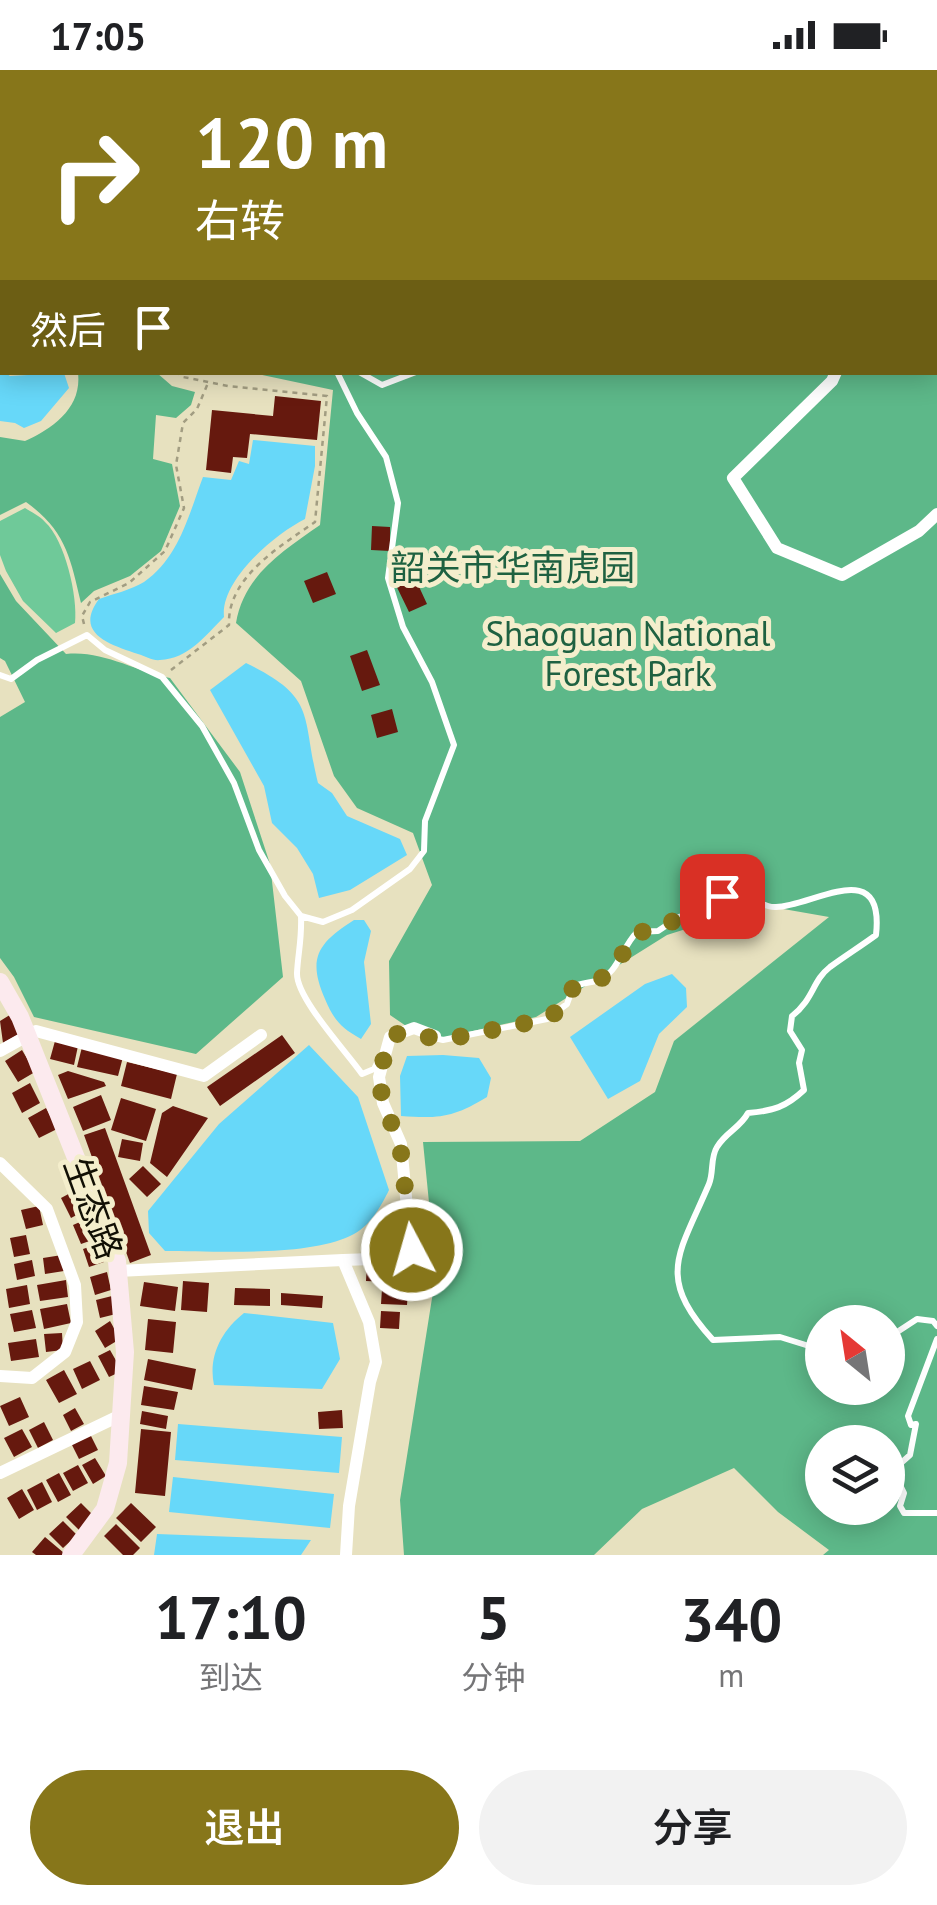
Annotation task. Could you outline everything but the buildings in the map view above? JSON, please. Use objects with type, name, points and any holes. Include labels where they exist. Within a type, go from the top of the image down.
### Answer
[{"type":"street","points":[[835,375],[733,478],[777,548],[842,575],[919,531],[937,514]]},
{"type":"street","name":"生态路","points":[[0,982],[28,1036],[118,1271],[125,1352],[118,1464],[106,1509],[71,1555]]},
{"type":"street","points":[[118,1271],[402,1258],[412,1250],[400,1144],[383,1103],[379,1076],[390,1037],[414,1028],[435,1036]]},
{"type":"street","points":[[0,1051],[36,1031],[204,1076],[260,1035]]},
{"type":"street","points":[[0,1163],[47,1209],[75,1285],[77,1322],[65,1352],[32,1378],[0,1376]]},
{"type":"street","points":[[343,1260],[376,1347],[354,1475],[346,1555]]},
{"type":"street","points":[[0,1472],[121,1415]]},
{"type":"lane","points":[[0,675],[11,678],[87,635],[106,650],[162,677],[202,726],[234,783],[259,850],[284,896],[301,916],[323,922],[338,916],[410,869],[424,851],[425,821],[454,745],[432,682],[403,628],[388,578],[398,503],[386,457],[357,413],[339,375]]},
{"type":"lane","points":[[364,375],[382,385],[408,375]]},
{"type":"lane","points":[[301,916],[302,953],[296,975],[305,1001],[362,1074],[374,1068],[384,1037],[402,1032],[443,1040],[546,1019],[568,1004],[573,987],[594,982],[611,972],[620,960],[623,946],[636,932],[658,931],[679,917],[713,910],[722,896],[748,896],[761,904],[778,907],[844,888],[859,891],[870,899],[878,915],[876,935],[830,967],[817,982],[808,1004],[792,1016],[790,1031],[802,1050],[798,1063],[804,1090],[775,1110],[748,1113],[741,1126],[721,1140],[713,1153],[712,1176],[675,1274],[681,1297],[713,1340],[780,1336],[805,1344]]},
{"type":"lane","points":[[905,1324],[917,1318],[933,1321],[937,1326]]},
{"type":"lane","points":[[937,1339],[908,1416],[911,1425],[916,1424],[910,1455],[901,1463],[896,1477],[904,1493],[900,1506],[904,1513],[937,1513]]},
{"type":"path","points":[[162,677],[230,626],[232,605],[262,559],[315,522],[327,396],[180,375]]},
{"type":"path","points":[[87,635],[82,616],[90,602],[129,583],[165,551],[184,508],[176,465],[183,423],[197,410],[208,382]]},
{"type":"green space","points":[[78,375],[159,375],[172,386],[195,392],[191,405],[176,418],[156,415],[153,459],[172,464],[180,506],[161,551],[130,576],[94,591],[81,603],[69,558],[50,524],[26,502],[0,515],[0,437],[25,441],[46,430],[71,406]]},
{"type":"green space","name":"Shaoguan National Forest Park","points":[[262,375],[937,375],[937,1555],[823,1555],[829,1550],[778,1512],[734,1468],[642,1509],[594,1555],[404,1555],[400,1500],[436,1273],[423,1142],[580,1141],[655,1092],[674,1041],[829,917],[761,905],[667,935],[536,1017],[428,1041],[390,1015],[389,961],[432,885],[413,833],[357,808],[334,776],[301,681],[236,623],[240,606],[256,578],[279,555],[320,525],[333,390]]},
{"type":"green space","points":[[25,508],[52,530],[69,570],[75,623],[56,633],[23,601],[0,555],[0,521]]},
{"type":"green space","points":[[0,574],[16,601],[66,654],[105,658],[170,678],[240,772],[270,864],[283,977],[196,1054],[34,1017],[0,958],[0,717],[25,702],[0,658]]},
{"type":"water","points":[[0,375],[65,375],[69,388],[41,421],[24,428],[0,421]]},
{"type":"water","points":[[253,440],[315,446],[305,519],[279,535],[252,560],[231,588],[224,617],[188,651],[155,660],[117,647],[99,636],[90,621],[99,599],[139,585],[156,572],[181,534],[203,477],[231,480],[239,461],[249,464]]},
{"type":"water","points":[[246,663],[269,675],[296,698],[307,724],[318,783],[332,793],[347,816],[400,839],[407,855],[350,890],[319,898],[313,874],[297,848],[272,823],[264,786],[210,690]]},
{"type":"water","points":[[354,920],[364,920],[371,931],[364,962],[371,1024],[361,1039],[335,1018],[317,973],[324,944]]},
{"type":"water","points":[[672,974],[686,988],[687,1007],[659,1034],[640,1081],[608,1099],[570,1037],[645,984]]},
{"type":"water","points":[[309,1045],[358,1097],[389,1190],[374,1216],[350,1236],[309,1247],[165,1251],[149,1233],[148,1211],[219,1124]]},
{"type":"water","points":[[407,1056],[479,1058],[491,1078],[487,1097],[446,1115],[401,1116],[400,1076]]},
{"type":"water","points":[[244,1313],[333,1323],[340,1359],[322,1389],[214,1385],[213,1364],[218,1345]]},
{"type":"water","points":[[178,1424],[342,1437],[339,1473],[175,1460]]},
{"type":"water","points":[[173,1477],[334,1494],[330,1528],[169,1512]]},
{"type":"water","points":[[157,1534],[311,1540],[301,1555],[154,1555]]},
{"type":"route","points":[[412,1250],[400,1144],[383,1103],[379,1076],[390,1037],[402,1032],[443,1040],[546,1019],[568,1004],[573,987],[594,982],[611,972],[620,960],[623,946],[636,932],[658,931],[679,917],[713,910],[722,896]]},
{"type":"park label","name":"韶关市华南虎园","points":[[513,567]]}]
